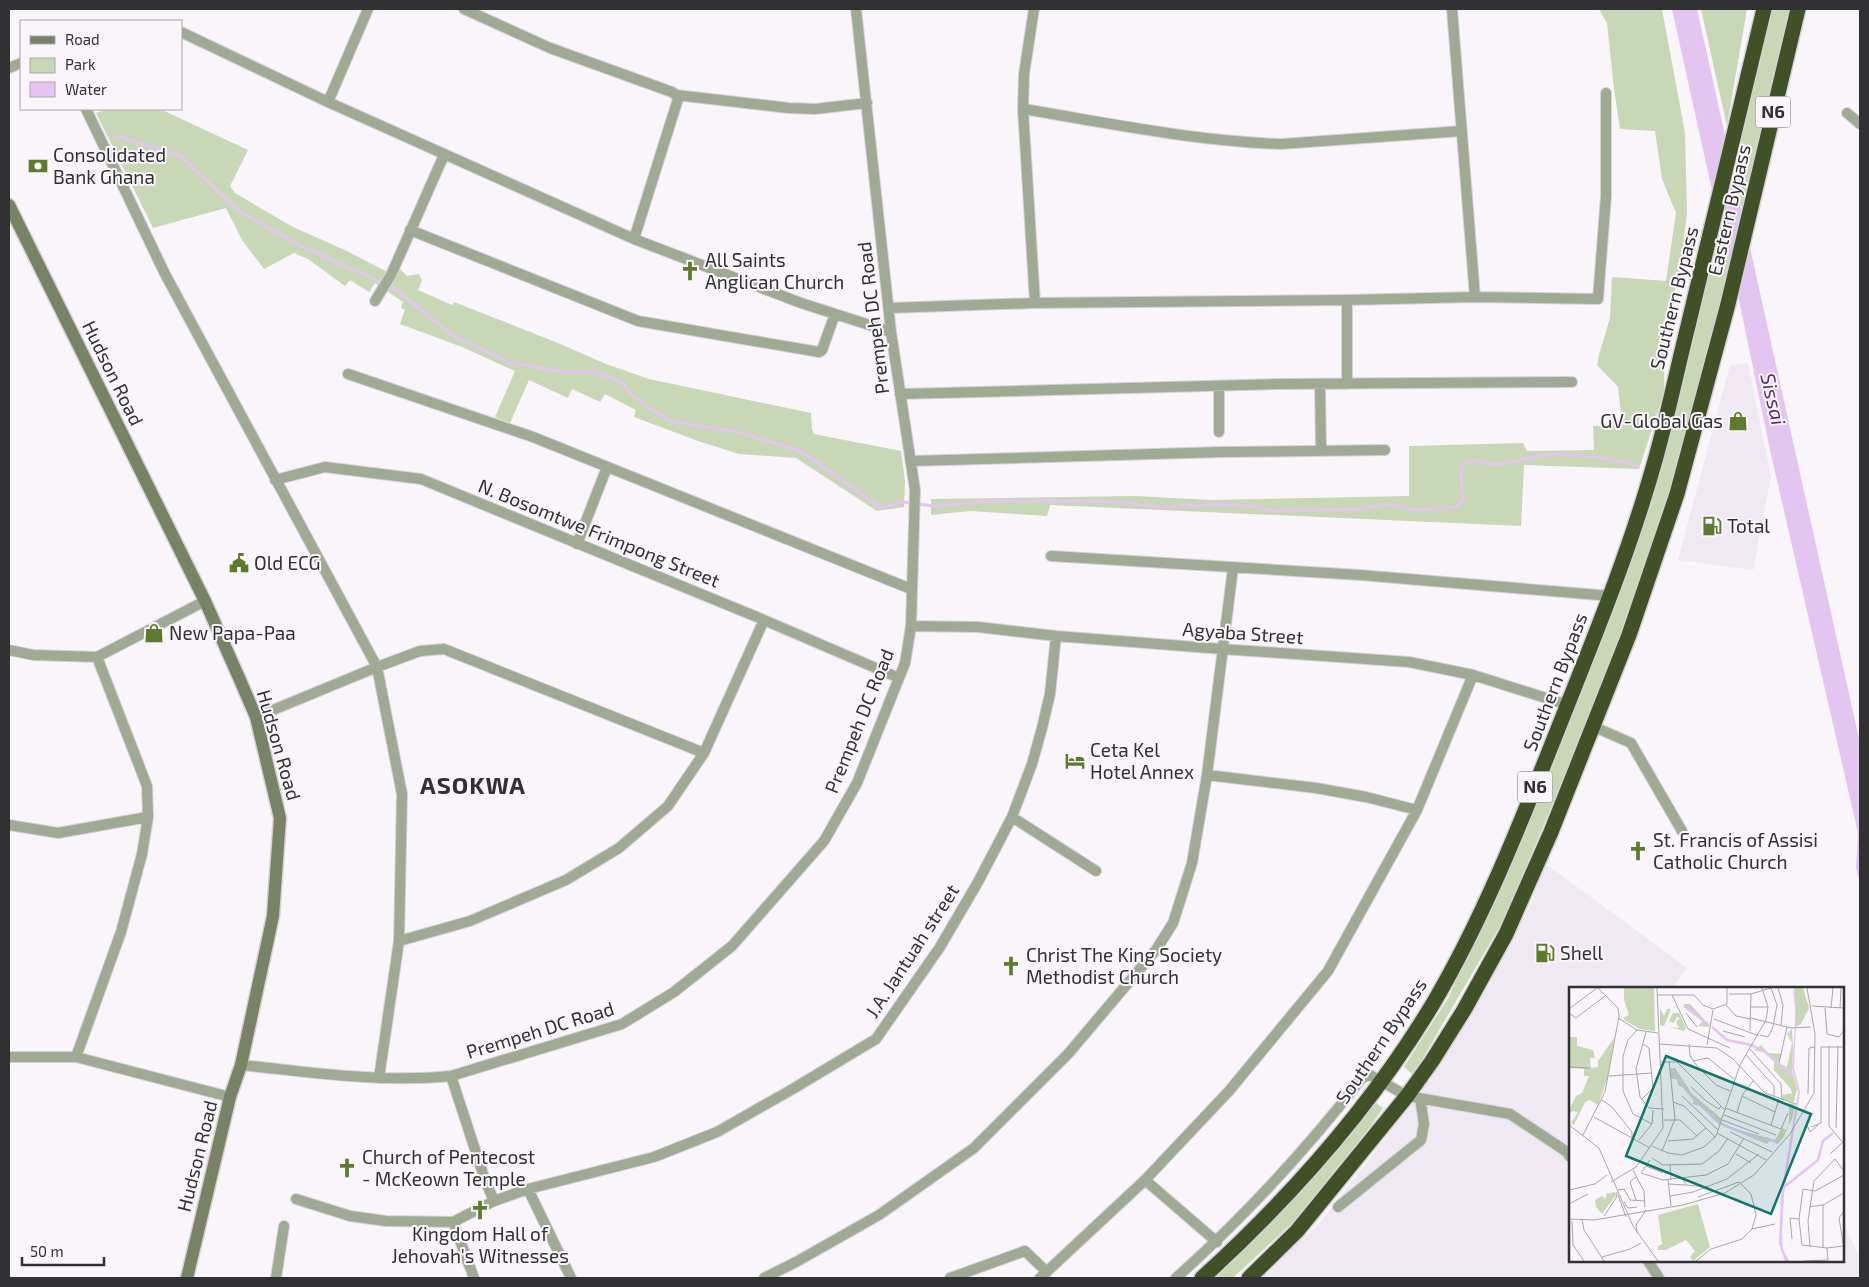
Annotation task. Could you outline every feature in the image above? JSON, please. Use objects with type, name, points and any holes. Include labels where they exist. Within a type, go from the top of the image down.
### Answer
[{"type":"highway","name":"Eastern Bypass","points":[[1714,216],[1764,9]]},
{"type":"highway","name":"Eastern Bypass","points":[[1592,726],[1629,635],[1677,494],[1728,304],[1798,9]]},
{"type":"highway","name":"Southern Bypass","points":[[1202,1278],[1299,1182],[1319,1160],[1381,1082],[1432,1004],[1459,958],[1482,912],[1527,808],[1611,596],[1656,458],[1714,216]]},
{"type":"highway","name":"N6","points":[[1249,1278],[1297,1231],[1413,1097],[1506,934],[1550,832],[1592,726]]},
{"type":"street","points":[[328,102],[368,9]]},
{"type":"street","points":[[464,9],[550,48],[676,95],[790,108],[815,109],[866,103]]},
{"type":"street","name":"Prempeh DC Road","points":[[241,1065],[379,1078],[451,1076],[622,1024],[674,992],[732,946],[824,841],[857,783],[905,663],[910,626],[915,521],[915,490],[888,308],[856,9]]},
{"type":"street","points":[[1034,9],[1024,74],[1023,109],[1035,303]]},
{"type":"street","points":[[1452,9],[1475,297]]},
{"type":"street","points":[[182,32],[328,102],[634,239],[801,303],[891,332]]},
{"type":"street","points":[[888,308],[1035,303],[1475,297],[1598,299],[1606,196],[1606,93]]},
{"type":"street","points":[[634,239],[678,99],[676,95]]},
{"type":"street","points":[[1023,109],[1185,135],[1258,143],[1281,144],[1462,131]]},
{"type":"street","points":[[86,110],[165,274],[377,667],[402,794],[399,941],[379,1078]]},
{"type":"street","points":[[1847,113],[1860,124]]},
{"type":"street","points":[[375,301],[391,275],[444,155]]},
{"type":"street","name":"Hudson Road","points":[[9,205],[205,601],[256,717],[280,818],[273,916],[241,1065],[230,1097],[187,1278]]},
{"type":"street","points":[[410,230],[638,321],[819,352],[822,350],[835,314]]},
{"type":"street","points":[[1347,300],[1347,384]]},
{"type":"street","points":[[348,374],[533,437],[911,589]]},
{"type":"street","points":[[900,394],[1320,384],[1572,382]]},
{"type":"street","points":[[1320,384],[1321,450]]},
{"type":"street","points":[[1218,432],[1219,386]]},
{"type":"street","points":[[911,461],[1385,450]]},
{"type":"street","name":"N. Bosomtwe Frimpong Street","points":[[275,480],[325,467],[422,479],[764,620],[899,678]]},
{"type":"street","points":[[577,544],[607,467]]},
{"type":"street","points":[[1051,556],[1360,575],[1611,596]]},
{"type":"street","points":[[764,1278],[879,1215],[974,1148],[1068,1054],[1156,950],[1173,922],[1192,863],[1207,775],[1233,568]]},
{"type":"street","points":[[9,650],[33,655],[96,657],[205,601]]},
{"type":"street","points":[[399,941],[470,921],[566,880],[619,848],[668,806],[704,753],[764,620]]},
{"type":"street","name":"Agyaba Street","points":[[910,626],[978,627],[1056,636],[1409,662],[1473,675],[1568,705]]},
{"type":"street","name":"J.A. Jantuah street","points":[[452,1222],[494,1200],[528,1188],[654,1157],[717,1132],[876,1039],[940,947],[978,882],[1012,817],[1032,764],[1042,728],[1050,694],[1056,636]]},
{"type":"street","points":[[256,717],[420,651],[444,649],[704,753]]},
{"type":"street","points":[[76,1058],[121,932],[142,854],[148,817],[147,786],[96,657]]},
{"type":"street","points":[[950,1278],[1024,1251],[1044,1275],[1145,1180],[1229,1090],[1328,971],[1418,810],[1473,675]]},
{"type":"street","points":[[1592,726],[1631,743],[1682,831]]},
{"type":"street","points":[[1207,775],[1316,788],[1366,797],[1418,810]]},
{"type":"street","points":[[9,825],[58,833],[148,817]]},
{"type":"street","points":[[1012,817],[1096,871]]},
{"type":"street","points":[[9,1056],[76,1058],[230,1097]]},
{"type":"street","points":[[1176,1278],[1217,1242],[1330,1119],[1362,1078],[1370,1075],[1413,1097],[1510,1114],[1567,1152],[1569,1155]]},
{"type":"street","points":[[451,1076],[485,1180],[494,1200]]},
{"type":"street","points":[[1338,1207],[1421,1140],[1424,1124],[1413,1097]]},
{"type":"street","points":[[1145,1180],[1217,1242]]},
{"type":"street","points":[[528,1188],[571,1278]]},
{"type":"street","points":[[296,1199],[350,1216],[386,1221],[452,1222],[474,1278]]},
{"type":"street","points":[[276,1278],[284,1226]]},
{"type":"street","points":[[1649,1262],[1659,1278]]},
{"type":"shaded area","name":"GV-Global Gas","points":[[1748,363],[1771,477],[1753,570],[1678,560],[1730,365]]},
{"type":"shaded area","points":[[1546,864],[1687,968],[1673,987],[1569,987],[1569,1262],[1844,1262],[1844,1223],[1860,1258],[1860,1278],[1259,1278],[1318,1225],[1423,1090],[1482,997],[1531,904]]},
{"type":"green space","points":[[1599,9],[1662,9],[1685,133],[1687,213],[1679,278],[1665,317],[1664,392],[1639,469],[1524,465],[1521,526],[1050,505],[1047,516],[970,511],[931,515],[931,499],[1135,496],[1211,500],[1409,496],[1409,446],[1523,443],[1527,451],[1594,450],[1593,426],[1622,425],[1618,387],[1597,365],[1610,318],[1612,277],[1666,281],[1676,213],[1662,179],[1655,131],[1620,129],[1607,23]]},
{"type":"green space","points":[[1701,9],[1747,9],[1727,126]]},
{"type":"green space","points":[[1767,9],[1790,9],[1745,207],[1725,202]]},
{"type":"green space","points":[[105,110],[162,110],[248,150],[230,186],[235,193],[293,227],[347,251],[395,276],[399,268],[407,276],[419,274],[422,280],[418,290],[452,305],[454,302],[606,364],[649,379],[811,413],[814,434],[901,451],[905,481],[904,507],[877,511],[796,458],[739,454],[698,441],[634,417],[636,410],[605,394],[600,402],[572,389],[568,398],[529,380],[510,423],[495,417],[515,371],[462,347],[400,324],[405,310],[401,308],[403,302],[375,283],[369,292],[350,280],[345,286],[308,259],[294,253],[264,269],[242,240],[226,208],[153,228],[96,113]]},
{"type":"green space","points":[[1723,209],[1743,214],[1725,295],[1668,495],[1626,621],[1573,755],[1504,919],[1413,1075],[1404,1067],[1449,997],[1607,616]]},
{"type":"green space","points":[[1372,1100],[1383,1108],[1370,1127],[1293,1222],[1233,1278],[1207,1278]]},
{"type":"water","name":"Sissai","points":[[1672,9],[1697,9],[1860,743],[1860,885],[1856,868],[1858,833],[1770,450],[1740,305],[1711,186]]},
{"type":"waterway","points":[[116,136],[181,156],[240,212],[299,245],[395,289],[453,336],[509,362],[562,372],[595,372],[621,382],[634,397],[669,421],[738,432],[802,452],[881,508],[902,502],[934,506],[988,501],[1058,501],[1115,502],[1160,507],[1225,504],[1252,506],[1273,511],[1359,509],[1387,504],[1415,510],[1455,507],[1463,501],[1461,472],[1463,465],[1474,460],[1483,463],[1499,464],[1538,456],[1575,455],[1615,460],[1638,466]]},
{"type":"place","name":"Consolidated Bank Ghana","points":[[38,166]]},
{"type":"place","name":"All Saints Anglican Church","points":[[690,271]]},
{"type":"place","name":"GV-Global Gas","points":[[1738,421]]},
{"type":"place","name":"Total","points":[[1712,526]]},
{"type":"place","name":"Old ECG","points":[[239,563]]},
{"type":"place","name":"New Papa-Paa","points":[[154,633]]},
{"type":"place","name":"Ceta Kel Hotel Annex","points":[[1075,761]]},
{"type":"place","name":"St. Francis of Assisi Catholic Church","points":[[1638,851]]},
{"type":"place","name":"Shell","points":[[1545,953]]},
{"type":"place","name":"Christ The King Society Methodist Church","points":[[1011,966]]},
{"type":"place","name":"Church of Pentecost - McKeown Temple","points":[[347,1168]]},
{"type":"place","name":"Kingdom Hall of Jehovah's Witnesses","points":[[480,1210]]},
{"type":"district","name":"ASOKWA","points":[[473,786]]}]
